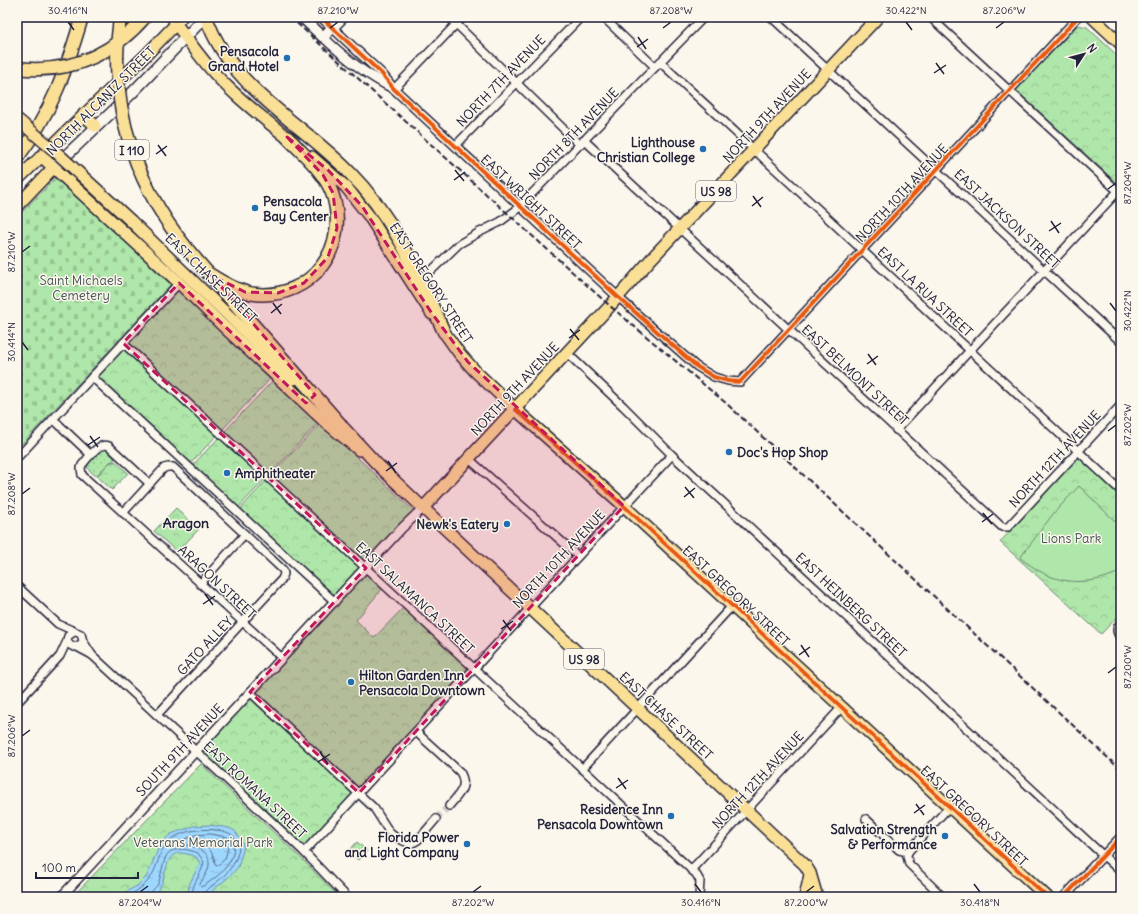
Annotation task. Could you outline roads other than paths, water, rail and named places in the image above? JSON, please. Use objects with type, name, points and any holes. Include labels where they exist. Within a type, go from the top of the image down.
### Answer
[{"type":"highway","points":[[17,158],[49,109],[59,87],[73,48],[82,17]]},
{"type":"highway","name":"I 110","points":[[120,17],[118,29],[117,70],[123,116],[132,151],[146,185],[164,218],[186,248],[211,276]]},
{"type":"highway","points":[[17,68],[45,70],[83,62],[113,46],[126,36],[145,17]]},
{"type":"highway","points":[[205,17],[222,52],[239,74],[254,90],[339,162],[377,204],[402,243],[444,332]]},
{"type":"highway","points":[[211,276],[245,292],[262,294],[278,293],[291,289],[304,282],[316,273],[328,257],[334,243],[337,228],[337,213],[333,193],[322,176],[287,137]]},
{"type":"highway","points":[[211,276],[340,424]]},
{"type":"main road","name":"NORTH ALCANIZ STREET","points":[[17,206],[53,168],[132,93],[205,17]]},
{"type":"main road","name":"EAST WRIGHT STREET","points":[[302,17],[323,37]]},
{"type":"main road","points":[[323,37],[343,17]]},
{"type":"main road","name":"NORTH 9TH AVENUE","points":[[422,508],[567,353],[652,258],[680,230],[878,17]]},
{"type":"main road","points":[[1092,17],[1121,44]]},
{"type":"main road","name":"NORTH ALCANIZ STREET","points":[[17,180],[147,54],[177,19]]},
{"type":"main road","name":"EAST GREGORY STREET","points":[[177,19],[186,37],[204,62],[229,88],[332,174],[362,206],[376,225],[444,332],[475,371],[515,409],[624,506],[1047,897]]},
{"type":"main road","points":[[84,114],[96,126]]},
{"type":"main road","name":"EAST CHASE STREET","points":[[17,119],[131,220],[340,424],[377,464],[422,508],[805,865],[810,873],[817,897]]},
{"type":"main road","name":"EAST CHASE STREET","points":[[41,156],[179,283],[220,324],[322,419],[377,464]]},
{"type":"main road","points":[[805,897],[810,873]]},
{"type":"street","name":"EAST WRIGHT STREET","points":[[321,17],[382,74],[394,89],[618,297],[696,366],[714,377],[728,381],[740,382]]},
{"type":"street","name":"EAST BELMONT STREET","points":[[448,17],[516,83],[680,230],[896,430],[1002,527],[1005,528]]},
{"type":"street","points":[[394,89],[463,17]]},
{"type":"street","name":"NORTH 7TH AVENUE","points":[[456,145],[581,17]]},
{"type":"street","name":"EAST LA RUA STREET","points":[[603,17],[754,150],[1121,491]]},
{"type":"street","name":"NORTH 8TH AVENUE","points":[[432,270],[459,244],[500,222],[520,206],[704,17]]},
{"type":"street","name":"EAST JACKSON STREET","points":[[771,17],[1121,342]]},
{"type":"street","points":[[896,430],[1120,191],[930,17]]},
{"type":"street","name":"NORTH 10TH AVENUE","points":[[740,382],[1078,17]]},
{"type":"street","name":"EAST WRIGHT STREET","points":[[323,37],[344,56],[376,80],[394,89]]},
{"type":"street","points":[[17,458],[179,283]]},
{"type":"street","name":"EAST SALAMANCA STREET","points":[[123,343],[699,877],[699,897]]},
{"type":"street","name":"EAST HEINBERG STREET","points":[[567,353],[672,455],[1121,872]]},
{"type":"street","points":[[92,377],[335,602]]},
{"type":"street","name":"NORTH 12TH AVENUE","points":[[1005,528],[1008,527],[1121,406]]},
{"type":"street","points":[[53,419],[91,455],[100,446],[109,446],[150,484]]},
{"type":"street","name":"ARAGON STREET","points":[[91,455],[82,465],[82,475],[282,658]]},
{"type":"street","name":"NORTH 10TH AVENUE","points":[[304,852],[672,455]]},
{"type":"street","points":[[468,458],[578,556]]},
{"type":"street","points":[[123,513],[164,468],[169,467],[173,468],[245,534],[200,584]]},
{"type":"street","name":"NORTH 9TH AVENUE","points":[[318,620],[422,508]]},
{"type":"street","name":"GATO ALLEY","points":[[157,715],[282,579],[284,574],[283,570],[245,534]]},
{"type":"street","points":[[17,586],[58,624],[81,634],[83,641],[81,645],[60,656],[17,703]]},
{"type":"street","points":[[582,769],[732,606]]},
{"type":"street","name":"SOUTH 9TH AVENUE","points":[[62,896],[318,620]]},
{"type":"street","points":[[1121,622],[1117,629],[1117,633],[1121,638]]},
{"type":"street","points":[[58,624],[70,645],[76,647]]},
{"type":"street","points":[[60,656],[70,634],[74,632]]},
{"type":"street","name":"EAST ROMANA STREET","points":[[83,641],[92,655],[304,852],[327,877],[347,895]]},
{"type":"street","name":"EAST ROMANA STREET","points":[[76,647],[92,655]]},
{"type":"street","points":[[250,692],[379,814],[390,833],[402,841],[413,843],[418,840],[436,819]]},
{"type":"street","name":"NORTH 12TH AVENUE","points":[[691,870],[842,707]]},
{"type":"street","points":[[416,732],[463,776],[464,786],[461,792],[448,806]]},
{"type":"street","points":[[943,897],[909,864],[907,856],[908,852],[949,807]]},
{"type":"street","points":[[866,819],[899,850],[908,852]]},
{"type":"street","points":[[1064,897],[1121,837]]},
{"type":"water","points":[[210,825],[229,828],[235,831],[244,847],[238,867],[231,875],[205,897],[187,897],[190,883],[200,863],[196,857],[179,853],[174,854],[168,862],[161,885],[154,897],[116,897],[137,886],[147,876],[159,847],[171,834],[194,826]]},
{"type":"tunnel","points":[[436,819],[449,806]]},
{"type":"railway","points":[[290,17],[610,306],[727,404],[1121,770]]},
{"type":"place","name":"Pensacola Grand Hotel","points":[[287,58]]},
{"type":"place","name":"Lighthouse Christian College","points":[[703,149]]},
{"type":"place","name":"Pensacola Bay Center","points":[[255,208]]},
{"type":"place","name":"Doc's Hop Shop","points":[[729,452]]},
{"type":"place","name":"Amphitheater","points":[[227,473]]},
{"type":"place","name":"Newk's Eatery","points":[[507,524]]},
{"type":"place","name":"Hilton Garden Inn Pensacola Downtown","points":[[351,682]]},
{"type":"place","name":"Residence Inn Pensacola Downtown","points":[[671,816]]},
{"type":"place","name":"Salvation Strength & Performance","points":[[945,836]]},
{"type":"place","name":"Florida Power and Light Company","points":[[467,844]]},
{"type":"district","name":"Aragon","points":[[186,523]]},
{"type":"park label","name":"Saint Michaels Cemetery","points":[[81,288]]},
{"type":"park label","name":"Lions Park","points":[[1071,538]]},
{"type":"park label","name":"Veterans Memorial Park","points":[[203,842]]}]
